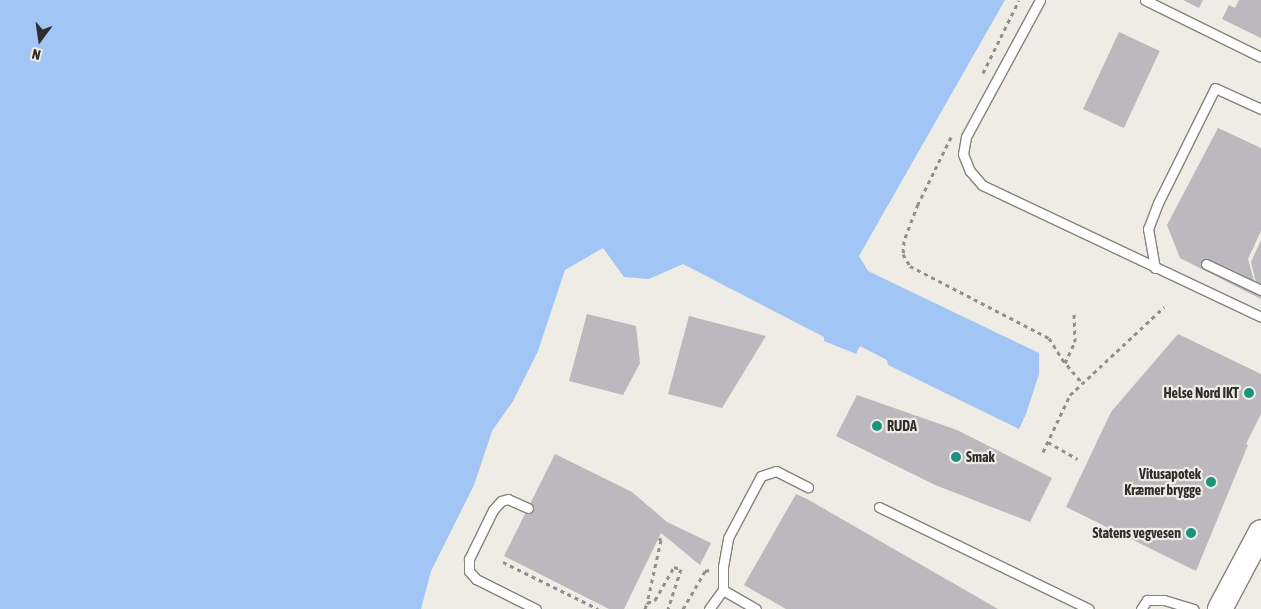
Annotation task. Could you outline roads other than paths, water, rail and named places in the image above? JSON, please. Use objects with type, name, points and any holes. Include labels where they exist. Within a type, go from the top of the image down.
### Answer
[{"type":"street","points":[[1220,609],[1261,532]]},
{"type":"lane","points":[[1040,0],[966,137],[963,154],[970,171],[982,185],[1261,317]]},
{"type":"lane","points":[[1145,0],[1261,57]]},
{"type":"lane","points":[[1155,268],[1148,229],[1158,203],[1215,88],[1261,109]]},
{"type":"lane","points":[[1206,264],[1261,290]]},
{"type":"lane","points":[[709,609],[723,590],[723,567],[728,538],[761,476],[776,471],[808,487]]},
{"type":"lane","points":[[528,508],[508,499],[501,501],[493,510],[469,560],[469,571],[476,579],[536,609]]},
{"type":"lane","points":[[879,507],[1089,609]]},
{"type":"lane","points":[[723,590],[756,609]]},
{"type":"lane","points":[[1141,609],[1147,600],[1164,600],[1194,609]]},
{"type":"water","points":[[0,0],[1005,0],[859,256],[868,271],[1039,353],[1039,374],[1026,414],[1019,429],[888,365],[887,360],[860,346],[856,354],[824,341],[824,337],[683,264],[649,279],[624,277],[603,248],[565,270],[538,351],[513,401],[492,431],[474,485],[431,571],[421,609],[0,609]]},
{"type":"place","name":"Helse Nord IKT","points":[[1249,393]]},
{"type":"place","name":"RUDA","points":[[877,426]]},
{"type":"place","name":"Smak","points":[[956,457]]},
{"type":"place","name":"Vitusapotek Kræmer brygge","points":[[1211,482]]},
{"type":"place","name":"Statens vegvesen","points":[[1191,533]]}]
